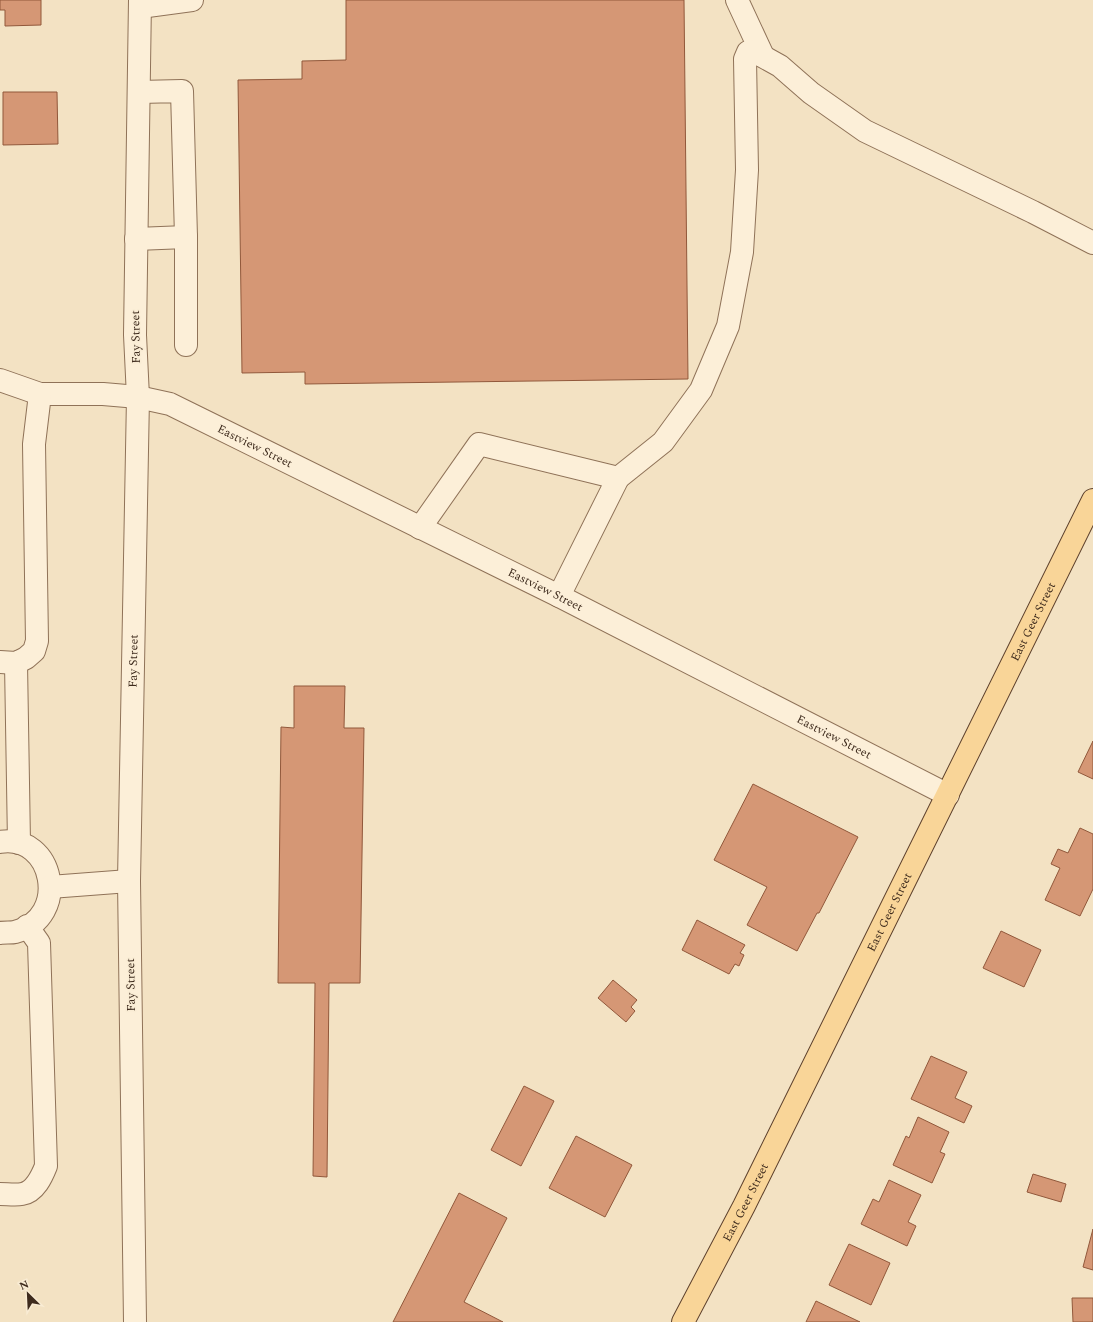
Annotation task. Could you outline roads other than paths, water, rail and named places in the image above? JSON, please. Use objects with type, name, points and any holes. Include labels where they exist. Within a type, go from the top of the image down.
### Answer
[{"type":"main road","name":"East Geer Street","points":[[683,1322],[744,1206],[1093,500]]},
{"type":"street","points":[[140,3],[192,0]]},
{"type":"street","points":[[737,0],[763,56]]},
{"type":"street","name":"Fay Street","points":[[135,1322],[129,881],[138,397],[135,336],[140,3]]},
{"type":"street","points":[[559,596],[618,478],[663,442],[700,390],[728,326],[742,252],[747,170],[745,58],[748,52],[753,51],[780,66],[811,93],[865,131],[1033,212],[1093,243]]},
{"type":"street","points":[[139,92],[182,91],[186,237],[186,345]]},
{"type":"street","points":[[136,239],[186,237]]},
{"type":"street","name":"Eastview Street","points":[[0,380],[40,394],[102,394],[138,397],[170,404],[559,596],[948,795]]},
{"type":"street","points":[[0,933],[15,932],[32,924],[44,912],[49,899],[50,887],[47,868],[38,855],[29,847],[10,843],[8,662],[26,658],[34,651],[37,641],[34,444],[40,394]]},
{"type":"street","points":[[420,528],[479,444],[618,478]]},
{"type":"street","points":[[50,887],[129,881]]},
{"type":"street","points":[[0,1194],[24,1194],[32,1189],[41,1179],[46,1166],[39,943],[27,926]]}]
